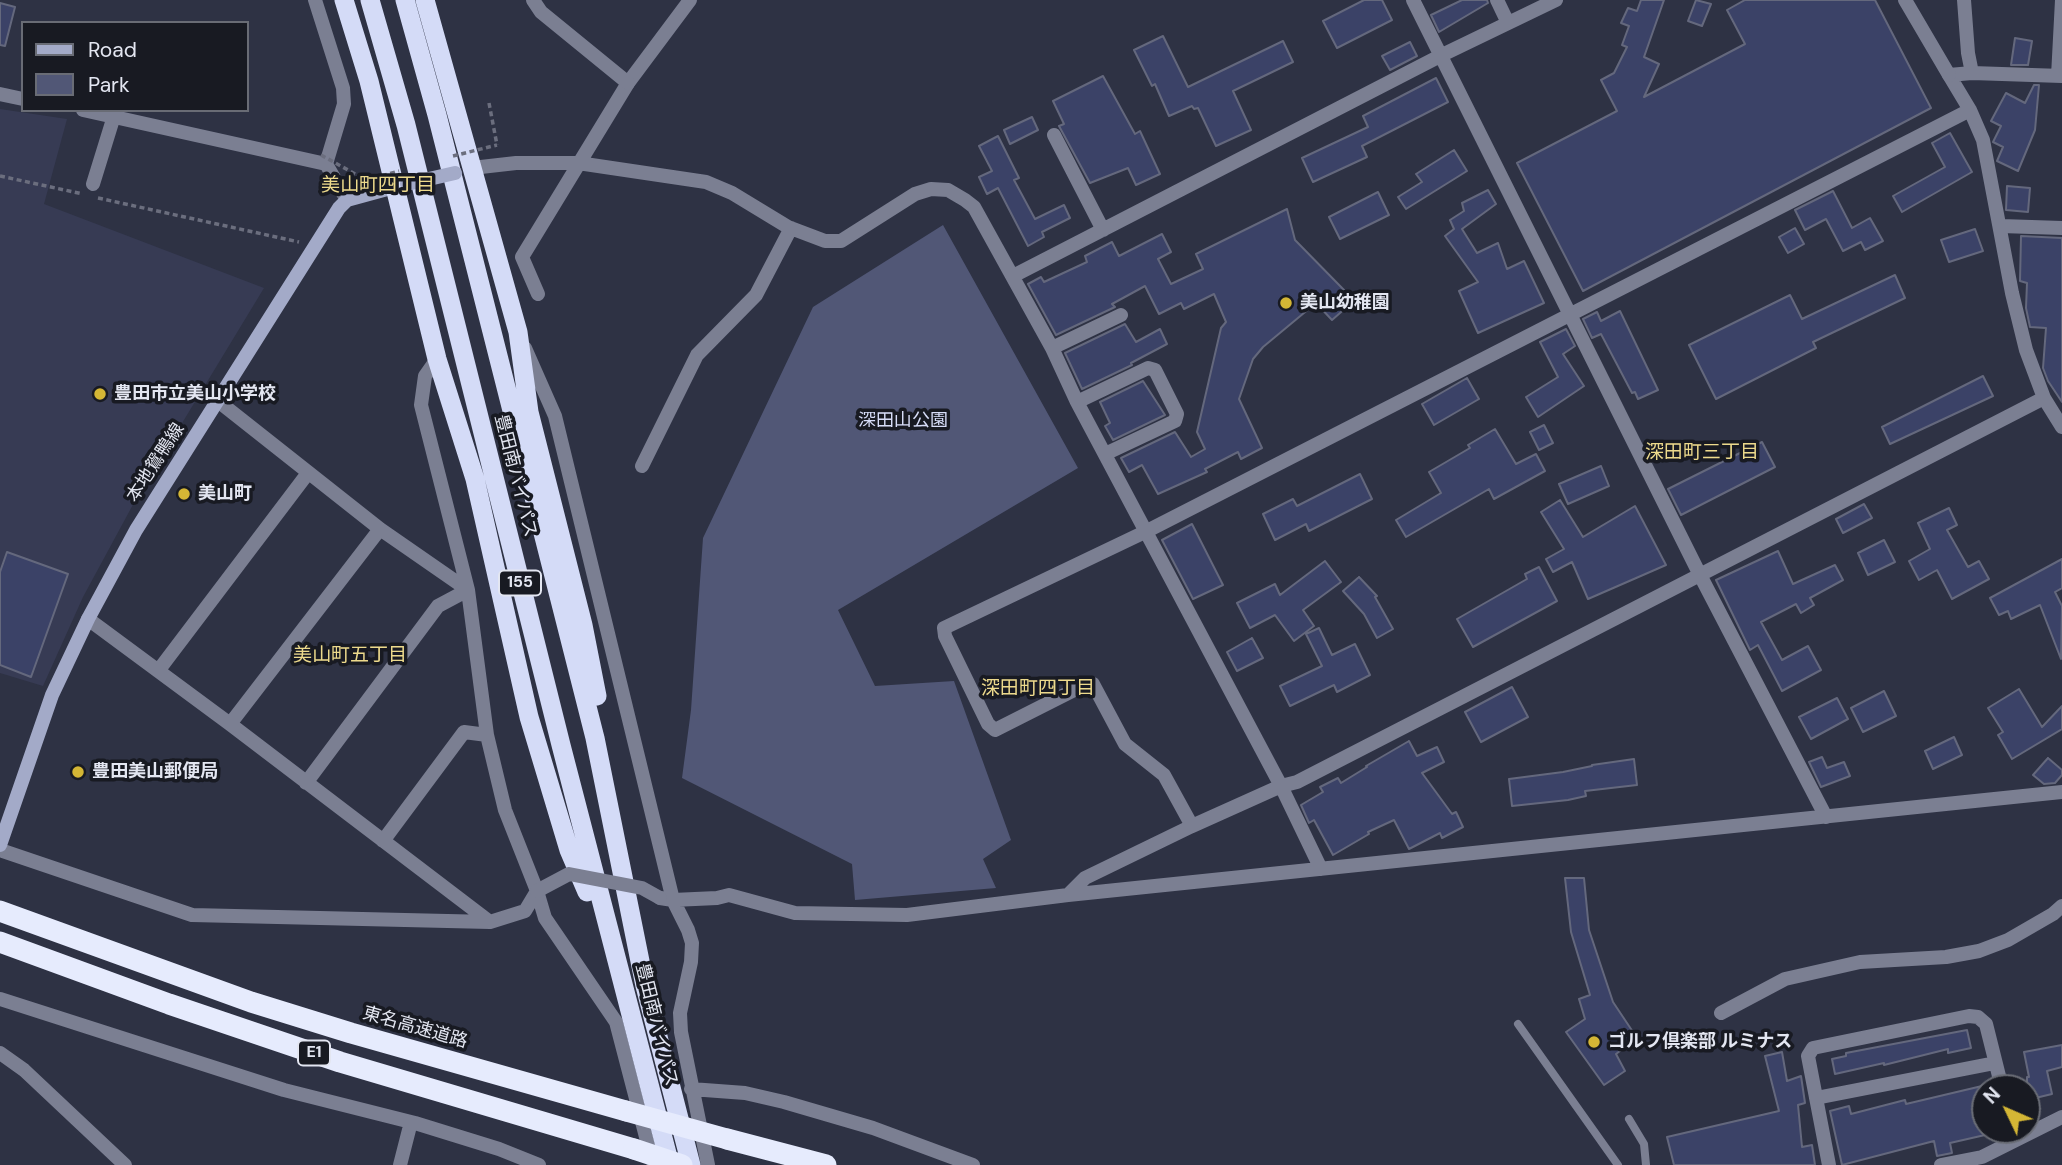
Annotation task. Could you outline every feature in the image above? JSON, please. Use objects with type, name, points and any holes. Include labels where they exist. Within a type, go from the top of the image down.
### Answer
[{"type":"highway","name":"155","points":[[344,0],[402,180],[437,359],[475,479],[529,717],[569,850],[618,960]]},
{"type":"highway","name":"豊田南バイパス","points":[[370,0],[406,125],[561,745],[670,1165]]},
{"type":"highway","name":"豊田南バイパス","points":[[405,0],[437,115],[595,738],[645,986],[691,1165]]},
{"type":"highway","name":"155","points":[[425,0],[463,170],[518,332],[529,412],[586,639],[622,828],[628,898]]},
{"type":"highway","name":"東名高速道路","points":[[0,911],[251,1002],[351,1033],[826,1165]]},
{"type":"highway","name":"E1","points":[[0,942],[169,1004],[340,1062],[682,1165]]},
{"type":"main road","points":[[347,200],[402,180],[463,170]]},
{"type":"main road","name":"本地鴛鴨線","points":[[0,847],[52,695],[136,530],[314,246],[347,200]]},
{"type":"street","points":[[314,0],[343,88],[344,104],[323,160]]},
{"type":"street","points":[[533,0],[541,12],[628,83]]},
{"type":"street","points":[[538,294],[522,257],[628,83],[690,0]]},
{"type":"street","points":[[1413,0],[1700,575],[1826,817]]},
{"type":"street","points":[[1497,0],[1508,23]]},
{"type":"street","points":[[1013,276],[1442,55],[1556,0]]},
{"type":"street","points":[[1905,0],[1970,110],[1983,140],[2012,293],[2026,350],[2044,398],[2061,421]]},
{"type":"street","points":[[1964,0],[1972,73]]},
{"type":"street","points":[[1949,75],[1972,73],[2060,76],[2062,0]]},
{"type":"street","points":[[0,94],[21,99]]},
{"type":"street","points":[[1192,826],[1164,775],[1125,744],[1093,684],[1086,684],[995,730],[988,724],[945,636],[944,628],[1147,531],[1970,110]]},
{"type":"street","points":[[93,112],[323,160],[347,200]]},
{"type":"street","points":[[93,184],[114,116]]},
{"type":"street","points":[[1054,135],[1103,230]]},
{"type":"street","points":[[463,170],[516,163],[578,163],[706,182],[732,193],[791,228],[825,241],[841,241],[915,194],[931,189],[948,190],[974,207],[1052,348],[1077,402],[1281,786],[1321,869]]},
{"type":"street","points":[[2001,226],[2062,228]]},
{"type":"street","points":[[642,466],[697,355],[756,295],[791,228]]},
{"type":"street","points":[[1052,348],[1121,315]]},
{"type":"street","points":[[518,332],[555,416],[666,899],[688,930],[692,943],[691,962],[680,1013],[681,1032],[708,1165]]},
{"type":"street","points":[[437,359],[425,376],[421,405],[468,590],[487,735],[505,810],[545,918],[616,1022],[653,1165]]},
{"type":"street","points":[[1077,402],[1148,368],[1155,370],[1177,414],[1175,421],[1105,454]]},
{"type":"street","points":[[1068,895],[1085,878],[1192,826],[1281,786],[1297,782],[2044,398]]},
{"type":"street","points":[[218,401],[380,528],[468,590]]},
{"type":"street","points":[[158,671],[308,473]]},
{"type":"street","points":[[230,724],[380,528]]},
{"type":"street","points":[[306,783],[438,606],[468,590]]},
{"type":"street","points":[[88,620],[230,724],[490,922]]},
{"type":"street","points":[[383,841],[464,732],[487,735]]},
{"type":"street","points":[[0,847],[192,915],[490,922],[525,911],[537,891],[569,874],[642,888],[666,899],[717,898],[729,895],[795,914],[907,915],[1068,895],[2062,792]]},
{"type":"street","points":[[1721,1013],[1785,979],[1860,962],[1945,957],[1979,951],[2008,940],[2062,906]]},
{"type":"street","points":[[0,999],[284,1090],[411,1122],[499,1149],[539,1165]]},
{"type":"street","points":[[1829,1165],[1808,1056],[1813,1048],[1969,1016],[1978,1017],[1986,1024],[1998,1074]]},
{"type":"street","points":[[0,1053],[24,1070],[119,1162]]},
{"type":"street","points":[[1816,1098],[1995,1063]]},
{"type":"street","points":[[691,1090],[745,1093],[784,1102],[873,1128],[972,1165]]},
{"type":"street","points":[[2041,1125],[2062,1117]]},
{"type":"street","points":[[400,1165],[411,1122]]},
{"type":"street","points":[[1941,1165],[1982,1157],[2000,1144]]},
{"type":"lane","points":[[1518,1024],[1618,1165]]},
{"type":"lane","points":[[1629,1119],[1644,1144],[1646,1165]]},
{"type":"path","points":[[444,159],[497,145],[489,103]]},
{"type":"path","points":[[323,160],[366,180],[402,180]]},
{"type":"path","points":[[0,176],[314,246]]},
{"type":"shaded area","name":"豊田市立美山小学校","points":[[0,109],[67,119],[44,204],[264,288],[136,499],[83,597],[43,686],[0,673]]},
{"type":"green space","name":"深田山公園","points":[[943,225],[1078,468],[838,610],[875,686],[954,681],[1011,840],[983,859],[996,888],[855,900],[852,864],[682,778],[691,710],[703,538],[813,307]]},
{"type":"building","points":[[1364,0],[1382,0],[1392,20],[1337,48],[1323,21]]},
{"type":"building","points":[[1462,0],[1487,0],[1488,3],[1439,32],[1431,15]]},
{"type":"building","points":[[1641,0],[1664,0],[1644,57],[1659,64],[1644,97],[1745,44],[1727,10],[1745,0],[1875,0],[1931,108],[1583,291],[1517,163],[1617,111],[1601,80],[1614,73],[1627,47],[1622,45],[1629,26],[1621,23],[1628,8],[1637,11]]},
{"type":"building","points":[[1696,0],[1711,4],[1702,26],[1688,21]]},
{"type":"building","points":[[0,3],[15,7],[5,46],[0,45]]},
{"type":"building","points":[[1163,36],[1188,87],[1283,41],[1293,62],[1233,91],[1251,130],[1216,146],[1198,108],[1194,109],[1192,106],[1169,116],[1155,84],[1152,86],[1134,50]]},
{"type":"building","points":[[2015,38],[2032,41],[2028,65],[2011,65]]},
{"type":"building","points":[[1410,42],[1417,56],[1390,70],[1382,56]]},
{"type":"building","points":[[1103,76],[1135,134],[1140,131],[1160,174],[1136,185],[1128,168],[1090,183],[1059,126],[1064,124],[1053,101]]},
{"type":"building","points":[[1436,78],[1448,102],[1362,146],[1367,157],[1313,182],[1302,158],[1368,127],[1363,116]]},
{"type":"building","points":[[2034,85],[2039,85],[2035,130],[2018,171],[1997,161],[2003,147],[1993,142],[2001,126],[1991,121],[2006,93],[2025,103]]},
{"type":"building","points":[[1032,117],[1038,130],[1010,144],[1004,130]]},
{"type":"building","points":[[1950,133],[1972,172],[1902,212],[1893,196],[1945,167],[1932,143]]},
{"type":"building","points":[[998,136],[1019,178],[1014,180],[1035,219],[1064,205],[1070,218],[1042,232],[1044,237],[1028,246],[998,188],[987,194],[979,177],[992,171],[979,146]]},
{"type":"building","points":[[1454,150],[1467,171],[1406,209],[1398,197],[1422,182],[1416,174]]},
{"type":"building","points":[[2007,186],[2030,188],[2028,212],[2006,210]]},
{"type":"building","points":[[1488,190],[1496,204],[1462,229],[1477,253],[1498,243],[1507,269],[1524,261],[1544,303],[1478,333],[1459,291],[1478,282],[1445,236],[1454,229],[1450,220],[1464,211],[1462,203]]},
{"type":"building","points":[[1833,191],[1852,228],[1870,218],[1883,241],[1865,250],[1861,242],[1843,251],[1826,219],[1805,230],[1795,210]]},
{"type":"building","points":[[1378,192],[1389,215],[1340,239],[1329,217]]},
{"type":"building","points":[[1287,209],[1295,240],[1344,290],[1338,296],[1348,306],[1332,320],[1316,303],[1263,347],[1253,359],[1239,399],[1262,448],[1241,459],[1238,452],[1205,469],[1207,472],[1158,494],[1142,465],[1129,472],[1121,458],[1175,432],[1191,457],[1205,449],[1197,432],[1221,328],[1226,322],[1214,294],[1184,309],[1181,303],[1159,314],[1145,286],[1112,304],[1115,307],[1056,335],[1028,284],[1041,277],[1044,282],[1087,262],[1085,256],[1112,242],[1119,256],[1162,234],[1171,252],[1158,259],[1171,284],[1203,269],[1196,254]]},
{"type":"building","points":[[1795,228],[1804,244],[1788,253],[1779,237]]},
{"type":"building","points":[[1975,229],[1983,251],[1949,262],[1941,240]]},
{"type":"building","points":[[2021,236],[2062,238],[2062,402],[2043,368],[2046,328],[2030,327],[2026,308],[2027,283],[2020,281]]},
{"type":"building","points":[[1895,275],[1905,298],[1813,342],[1816,348],[1716,399],[1689,345],[1790,295],[1802,319]]},
{"type":"building","points":[[1620,311],[1658,390],[1638,399],[1635,392],[1632,393],[1601,334],[1592,338],[1583,319],[1597,312],[1601,321]]},
{"type":"building","points":[[1125,324],[1136,342],[1160,329],[1167,344],[1131,363],[1132,365],[1082,389],[1065,353]]},
{"type":"building","points":[[1566,329],[1575,346],[1563,354],[1584,386],[1538,417],[1526,397],[1558,377],[1540,342]]},
{"type":"building","points":[[1983,376],[1993,396],[1890,444],[1882,427]]},
{"type":"building","points":[[1467,378],[1479,399],[1434,425],[1422,404]]},
{"type":"building","points":[[1143,381],[1165,415],[1113,440],[1105,426],[1110,423],[1100,402]]},
{"type":"building","points":[[1544,425],[1553,443],[1539,450],[1530,432]]},
{"type":"building","points":[[1495,429],[1516,464],[1536,454],[1545,471],[1494,499],[1489,489],[1406,537],[1396,520],[1441,493],[1429,472],[1470,448],[1468,445]]},
{"type":"building","points":[[1762,442],[1775,467],[1681,515],[1668,489]]},
{"type":"building","points":[[1601,466],[1609,486],[1568,504],[1559,484]]},
{"type":"building","points":[[1360,474],[1372,499],[1309,531],[1306,524],[1275,540],[1263,514],[1293,499],[1297,506]]},
{"type":"building","points":[[1560,500],[1583,537],[1635,506],[1666,565],[1588,599],[1572,562],[1553,572],[1546,559],[1564,549],[1541,512]]},
{"type":"building","points":[[1864,504],[1872,518],[1843,533],[1836,519]]},
{"type":"building","points":[[1949,508],[1957,525],[1947,530],[1968,567],[1979,561],[1989,579],[1952,599],[1937,570],[1919,580],[1909,561],[1930,549],[1918,523]]},
{"type":"building","points":[[1192,524],[1223,585],[1193,599],[1162,540]]},
{"type":"building","points":[[1884,540],[1895,562],[1868,575],[1858,553]]},
{"type":"building","points":[[1778,551],[1793,584],[1835,565],[1843,580],[1810,598],[1814,605],[1801,613],[1796,604],[1761,622],[1782,660],[1808,646],[1821,670],[1782,691],[1758,645],[1750,650],[1716,580]]},
{"type":"building","points":[[7,552],[68,574],[31,677],[0,665],[0,572]]},
{"type":"building","points":[[2062,559],[2062,588],[2055,592],[2062,606],[2061,659],[2040,605],[2011,619],[2008,611],[1999,615],[1990,598]]},
{"type":"building","points":[[1325,561],[1341,582],[1303,610],[1314,626],[1294,641],[1275,615],[1250,628],[1237,603],[1275,584],[1280,595]]},
{"type":"building","points":[[1539,567],[1557,601],[1473,647],[1457,619],[1527,579],[1525,574]]},
{"type":"building","points":[[1359,577],[1377,596],[1375,597],[1393,629],[1377,638],[1364,614],[1343,591]]},
{"type":"building","points":[[1319,628],[1332,655],[1355,644],[1370,675],[1337,692],[1334,685],[1290,706],[1280,686],[1322,666],[1306,634]]},
{"type":"building","points":[[1252,638],[1263,658],[1237,671],[1227,652]]},
{"type":"building","points":[[1512,687],[1528,717],[1481,742],[1465,712]]},
{"type":"building","points":[[2019,689],[2042,727],[2062,706],[2062,729],[2012,759],[1998,735],[2003,732],[1988,708]]},
{"type":"building","points":[[1884,691],[1896,716],[1863,732],[1851,708]]},
{"type":"building","points":[[1837,698],[1848,719],[1811,739],[1799,717]]},
{"type":"building","points":[[1954,737],[1962,755],[1933,769],[1925,751]]},
{"type":"building","points":[[1409,741],[1417,756],[1437,747],[1444,762],[1422,773],[1452,814],[1456,812],[1463,827],[1442,838],[1440,833],[1409,849],[1394,820],[1368,832],[1369,834],[1333,855],[1314,820],[1309,823],[1301,805],[1323,792],[1320,787],[1338,778],[1341,783]]},
{"type":"building","points":[[1822,757],[1827,768],[1844,762],[1850,776],[1821,787],[1809,762]]},
{"type":"building","points":[[2048,758],[2062,770],[2062,775],[2055,783],[2044,784],[2033,775]]},
{"type":"building","points":[[1634,759],[1637,785],[1585,791],[1586,796],[1568,800],[1512,806],[1509,779]]},
{"type":"building","points":[[1565,878],[1584,878],[1589,930],[1613,1002],[1637,1038],[1616,1054],[1625,1071],[1604,1085],[1566,1032],[1585,1019],[1579,999],[1590,995],[1571,932]]},
{"type":"building","points":[[1967,1030],[1971,1048],[1948,1053],[1948,1049],[1835,1074],[1832,1059],[1846,1056],[1846,1053]]},
{"type":"building","points":[[2062,1045],[2062,1067],[2047,1071],[2052,1094],[2041,1097],[2041,1074],[2028,1074],[2024,1052]]},
{"type":"building","points":[[1782,1052],[1787,1081],[1801,1076],[1805,1103],[1798,1105],[1802,1147],[1812,1145],[1815,1165],[1674,1165],[1667,1137],[1779,1111],[1765,1056]]},
{"type":"building","points":[[1971,1089],[1971,1138],[1950,1143],[1952,1153],[1937,1156],[1934,1141],[1842,1165],[1830,1111],[1849,1106],[1851,1114],[1905,1100],[1906,1104]]},
{"type":"place","name":"美山幼稚園","points":[[1286,303]]},
{"type":"place","name":"豊田市立美山小学校","points":[[100,394]]},
{"type":"place","name":"美山町","points":[[184,494]]},
{"type":"place","name":"豊田美山郵便局","points":[[78,772]]},
{"type":"place","name":"ゴルフ倶楽部 ルミナス","points":[[1594,1042]]},
{"type":"district","name":"美山町四丁目","points":[[378,186]]},
{"type":"district","name":"深田町三丁目","points":[[1702,453]]},
{"type":"district","name":"美山町五丁目","points":[[350,656]]},
{"type":"district","name":"深田町四丁目","points":[[1038,689]]}]
